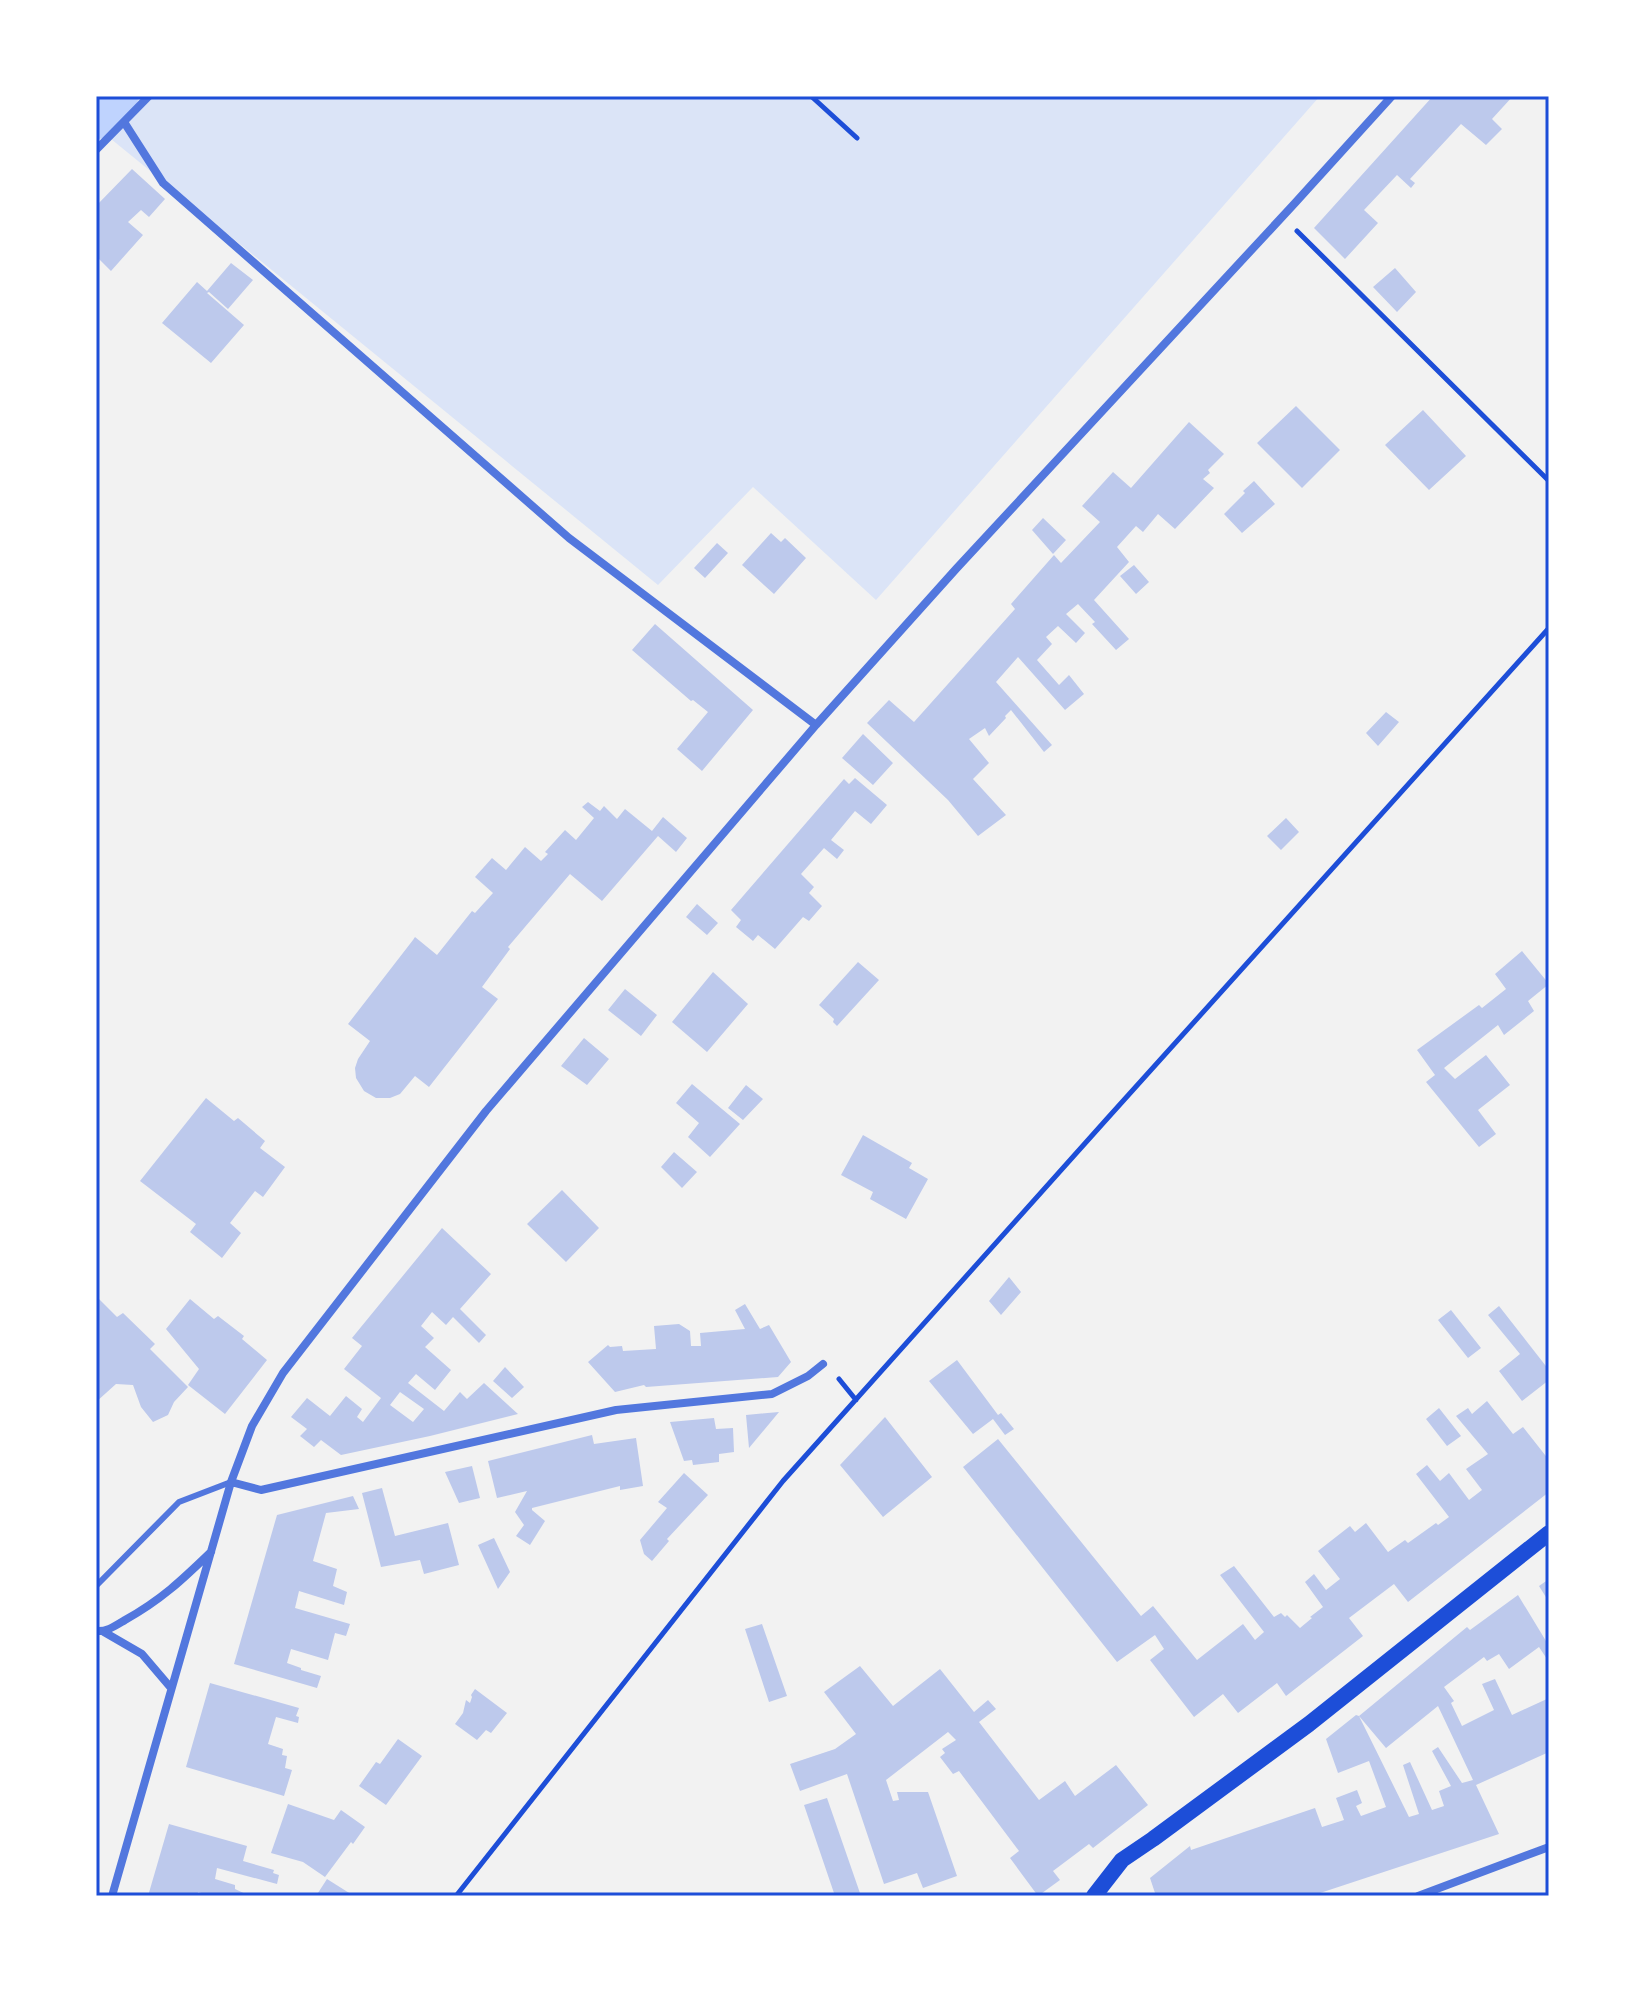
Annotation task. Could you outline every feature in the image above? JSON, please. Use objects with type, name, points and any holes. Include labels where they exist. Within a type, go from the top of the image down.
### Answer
[{"type":"main road","points":[[1096,1894],[1122,1860],[1309,1724],[1549,1533]]},
{"type":"street","points":[[96,150],[149,96]]},
{"type":"street","points":[[112,1896],[231,1482],[252,1426],[292,1361],[486,1111],[816,725],[1392,96]]},
{"type":"street","points":[[124,122],[163,183],[557,527],[816,725]]},
{"type":"street","points":[[231,1482],[261,1490],[616,1410],[772,1394],[808,1376],[823,1364]]},
{"type":"street","points":[[100,1631],[146,1608],[167,1593],[212,1551]]},
{"type":"street","points":[[100,1631],[142,1654],[171,1688]]},
{"type":"street","points":[[1418,1896],[1549,1847]]},
{"type":"lane","points":[[96,1586],[179,1502],[231,1482]]},
{"type":"path","points":[[811,96],[857,138]]},
{"type":"path","points":[[1282,217],[1549,481]]},
{"type":"path","points":[[456,1896],[783,1481],[1549,628]]},
{"type":"shaded area","points":[[96,96],[1320,96],[876,600],[753,487],[658,585],[100,130],[96,134]]},
{"type":"building","points":[[1433,96],[1513,96],[1492,119],[1502,129],[1486,145],[1461,124],[1410,179],[1415,183],[1411,188],[1397,175],[1364,210],[1378,223],[1345,259],[1314,228]]},
{"type":"building","points":[[132,169],[165,199],[149,217],[141,210],[128,222],[143,235],[111,271],[96,256],[96,206]]},
{"type":"building","points":[[231,263],[253,280],[228,309],[207,293],[244,325],[211,363],[162,323],[197,282],[207,291]]},
{"type":"building","points":[[1395,268],[1416,292],[1397,312],[1373,287]]},
{"type":"building","points":[[1296,406],[1340,450],[1302,488],[1257,443]]},
{"type":"building","points":[[1423,410],[1466,456],[1429,490],[1385,445]]},
{"type":"building","points":[[1189,422],[1224,454],[1203,479],[1214,488],[1175,529],[1158,514],[1143,532],[1136,526],[1117,547],[1129,562],[1094,600],[1129,639],[1116,650],[1078,604],[1066,614],[1085,633],[1076,643],[1058,626],[1046,637],[1052,644],[1037,660],[1059,685],[1069,675],[1084,694],[1065,710],[1018,657],[996,682],[1052,745],[1044,752],[1011,710],[989,736],[985,728],[969,739],[989,763],[973,779],[1006,815],[978,836],[948,800],[867,723],[889,700],[914,722],[1015,609],[1011,604],[1054,555],[1061,563],[1100,522],[1082,506],[1113,472],[1131,488]]},
{"type":"building","points":[[1254,481],[1275,504],[1242,533],[1224,514]]},
{"type":"building","points":[[1043,518],[1066,540],[1053,554],[1032,530]]},
{"type":"building","points":[[771,533],[781,542],[785,538],[806,558],[774,594],[742,565]]},
{"type":"building","points":[[717,543],[728,553],[705,578],[694,568]]},
{"type":"building","points":[[1134,565],[1149,582],[1136,594],[1120,576]]},
{"type":"building","points":[[655,624],[753,710],[702,771],[677,749],[708,712],[632,650]]},
{"type":"building","points":[[1386,712],[1399,722],[1378,746],[1366,733]]},
{"type":"building","points":[[863,734],[893,763],[873,785],[842,758]]},
{"type":"building","points":[[855,778],[887,805],[871,824],[855,811],[831,840],[844,850],[837,859],[824,848],[801,874],[814,887],[809,893],[822,906],[809,921],[803,917],[775,949],[758,935],[753,941],[736,927],[741,920],[731,910],[844,779],[849,784]]},
{"type":"building","points":[[588,802],[600,811],[604,806],[617,819],[625,809],[652,831],[663,817],[687,838],[676,852],[658,836],[602,901],[570,874],[508,947],[510,949],[482,987],[498,999],[429,1087],[415,1076],[400,1094],[390,1098],[376,1098],[364,1091],[356,1078],[355,1068],[370,1041],[348,1024],[415,937],[437,955],[472,911],[475,913],[493,893],[475,877],[492,858],[506,870],[525,847],[541,861],[565,830],[576,840],[594,818],[582,807]]},
{"type":"building","points":[[1286,818],[1299,832],[1281,850],[1267,836]]},
{"type":"building","points":[[697,904],[718,923],[707,935],[686,917]]},
{"type":"building","points":[[1522,951],[1549,984],[1528,1001],[1534,1011],[1504,1035],[1498,1025],[1444,1068],[1455,1079],[1486,1055],[1510,1085],[1478,1110],[1496,1134],[1479,1147],[1426,1082],[1435,1075],[1417,1050],[1506,989],[1495,974]]},
{"type":"building","points":[[858,962],[879,980],[837,1026],[819,1005]]},
{"type":"building","points":[[713,972],[748,1004],[707,1052],[672,1022]]},
{"type":"building","points":[[625,989],[657,1015],[641,1036],[608,1010]]},
{"type":"building","points":[[584,1038],[609,1059],[587,1085],[561,1066]]},
{"type":"building","points":[[692,1084],[740,1124],[710,1157],[688,1137],[699,1123],[676,1103]]},
{"type":"building","points":[[746,1085],[763,1099],[743,1120],[728,1108]]},
{"type":"building","points":[[206,1098],[234,1121],[238,1118],[265,1141],[260,1148],[285,1167],[263,1197],[255,1191],[230,1223],[241,1233],[222,1258],[190,1232],[196,1224],[140,1181]]},
{"type":"building","points":[[863,1135],[912,1163],[909,1168],[928,1179],[906,1219],[870,1199],[873,1192],[841,1175]]},
{"type":"building","points":[[674,1152],[697,1172],[682,1188],[661,1167]]},
{"type":"building","points":[[562,1190],[599,1228],[566,1262],[527,1224]]},
{"type":"building","points":[[442,1228],[491,1274],[460,1309],[486,1335],[479,1343],[453,1317],[446,1325],[432,1312],[421,1326],[434,1338],[425,1347],[451,1370],[435,1390],[416,1374],[408,1383],[444,1411],[460,1392],[467,1399],[484,1383],[518,1414],[341,1455],[321,1440],[314,1447],[300,1436],[307,1429],[291,1417],[307,1398],[330,1416],[346,1396],[362,1409],[357,1417],[363,1422],[381,1398],[344,1369],[362,1346],[352,1338]],"holes":[[[400,1392],[424,1409],[413,1422],[390,1405]]]},
{"type":"building","points":[[1009,1277],[1021,1292],[1001,1315],[989,1301]]},
{"type":"building","points":[[96,1296],[117,1317],[123,1313],[155,1344],[150,1349],[188,1387],[174,1402],[168,1415],[153,1422],[141,1407],[133,1385],[116,1384],[96,1402]]},
{"type":"building","points":[[190,1299],[214,1319],[218,1316],[244,1336],[242,1339],[267,1360],[225,1414],[188,1385],[199,1369],[166,1329]]},
{"type":"building","points":[[745,1304],[760,1329],[769,1325],[791,1362],[778,1377],[644,1385],[615,1392],[588,1362],[608,1345],[622,1346],[623,1351],[656,1349],[654,1326],[679,1324],[690,1331],[691,1346],[701,1346],[700,1333],[745,1329],[735,1310]]},
{"type":"building","points":[[1499,1306],[1549,1370],[1549,1380],[1522,1401],[1499,1371],[1520,1354],[1488,1315]]},
{"type":"building","points":[[1451,1310],[1481,1348],[1468,1358],[1438,1320]]},
{"type":"building","points":[[957,1360],[998,1415],[1001,1413],[1014,1429],[1005,1435],[993,1419],[973,1434],[929,1381]]},
{"type":"building","points":[[505,1367],[524,1387],[512,1398],[493,1381]]},
{"type":"building","points":[[1487,1401],[1513,1434],[1523,1427],[1549,1460],[1549,1492],[1408,1602],[1394,1584],[1349,1618],[1363,1636],[1286,1696],[1277,1683],[1238,1713],[1223,1694],[1194,1717],[1150,1660],[1164,1649],[1155,1635],[1117,1662],[963,1467],[998,1439],[1141,1616],[1153,1606],[1197,1660],[1243,1624],[1255,1640],[1264,1632],[1220,1575],[1234,1566],[1274,1617],[1281,1613],[1285,1617],[1287,1615],[1300,1628],[1323,1607],[1305,1582],[1314,1574],[1326,1590],[1340,1579],[1318,1551],[1350,1526],[1355,1532],[1366,1523],[1388,1552],[1449,1517],[1416,1474],[1427,1465],[1440,1481],[1449,1473],[1469,1500],[1482,1490],[1466,1469],[1488,1454],[1456,1416],[1468,1408],[1472,1414]]},
{"type":"building","points":[[1439,1408],[1461,1436],[1447,1446],[1426,1419]]},
{"type":"building","points":[[779,1412],[749,1448],[746,1415]]},
{"type":"building","points":[[885,1417],[932,1477],[883,1517],[840,1465]]},
{"type":"building","points":[[714,1418],[716,1429],[733,1428],[734,1452],[719,1454],[719,1462],[693,1465],[692,1460],[684,1461],[670,1422]]},
{"type":"building","points":[[592,1435],[594,1444],[636,1438],[643,1486],[620,1490],[620,1486],[532,1508],[545,1521],[530,1545],[516,1536],[524,1525],[515,1512],[527,1491],[497,1498],[488,1461]]},
{"type":"building","points":[[472,1466],[480,1498],[459,1503],[445,1472]]},
{"type":"building","points":[[684,1473],[708,1495],[667,1539],[669,1541],[652,1561],[644,1554],[640,1540],[667,1508],[658,1502]]},
{"type":"building","points":[[382,1488],[395,1536],[448,1523],[459,1565],[424,1574],[420,1560],[381,1567],[362,1493]]},
{"type":"building","points":[[353,1496],[359,1509],[326,1513],[313,1561],[337,1569],[333,1586],[347,1592],[344,1605],[299,1591],[295,1608],[350,1624],[346,1636],[335,1633],[328,1660],[291,1649],[287,1663],[321,1676],[317,1688],[234,1664],[277,1515]]},
{"type":"building","points":[[494,1538],[510,1572],[498,1589],[478,1545]]},
{"type":"building","points":[[1549,1579],[1549,1602],[1539,1586]]},
{"type":"building","points":[[1518,1595],[1549,1646],[1549,1662],[1539,1647],[1509,1669],[1499,1654],[1487,1661],[1484,1657],[1444,1687],[1454,1701],[1451,1703],[1462,1726],[1494,1710],[1482,1684],[1495,1679],[1512,1715],[1549,1698],[1549,1752],[1476,1785],[1499,1834],[1311,1896],[1156,1896],[1150,1878],[1190,1846],[1191,1850],[1315,1808],[1322,1827],[1344,1820],[1336,1798],[1357,1790],[1362,1803],[1356,1806],[1361,1816],[1386,1807],[1369,1761],[1338,1773],[1326,1739],[1356,1715],[1359,1716],[1467,1627],[1470,1630]],"holes":[[[1438,1706],[1473,1780],[1462,1783],[1438,1747],[1432,1751],[1451,1786],[1439,1791],[1444,1806],[1432,1810],[1410,1762],[1403,1765],[1419,1814],[1409,1817],[1359,1716],[1386,1748]]]},
{"type":"building","points":[[762,1624],[787,1696],[769,1702],[745,1629]]},
{"type":"building","points":[[860,1666],[893,1706],[940,1669],[974,1712],[988,1700],[996,1709],[979,1722],[1039,1800],[1065,1781],[1075,1796],[1116,1765],[1148,1805],[1093,1848],[1089,1844],[1053,1871],[1060,1880],[1038,1896],[1010,1858],[1019,1851],[959,1771],[953,1774],[940,1757],[945,1753],[942,1749],[956,1740],[948,1732],[886,1780],[893,1801],[899,1800],[897,1792],[928,1792],[957,1876],[923,1888],[917,1873],[884,1884],[847,1774],[800,1791],[790,1764],[835,1749],[856,1734],[824,1692]]},
{"type":"building","points":[[210,1683],[299,1708],[296,1716],[299,1717],[298,1723],[276,1717],[268,1744],[283,1749],[282,1755],[287,1756],[285,1768],[292,1770],[284,1796],[186,1767]]},
{"type":"building","points":[[475,1689],[507,1713],[491,1733],[486,1730],[477,1740],[455,1724],[463,1713],[466,1700],[470,1703]]},
{"type":"building","points":[[398,1739],[422,1756],[386,1805],[359,1786]]},
{"type":"building","points":[[827,1798],[861,1896],[835,1896],[804,1805]]},
{"type":"building","points":[[288,1804],[334,1820],[341,1810],[365,1827],[325,1877],[303,1862],[271,1853]]},
{"type":"building","points":[[169,1824],[247,1846],[243,1861],[274,1870],[273,1873],[279,1875],[277,1884],[217,1868],[215,1879],[235,1885],[235,1889],[250,1896],[212,1896],[198,1892],[197,1896],[148,1896]]},
{"type":"building","points":[[327,1879],[354,1896],[316,1896]]},
{"type":"waterway","points":[[96,104],[103,96]]}]
